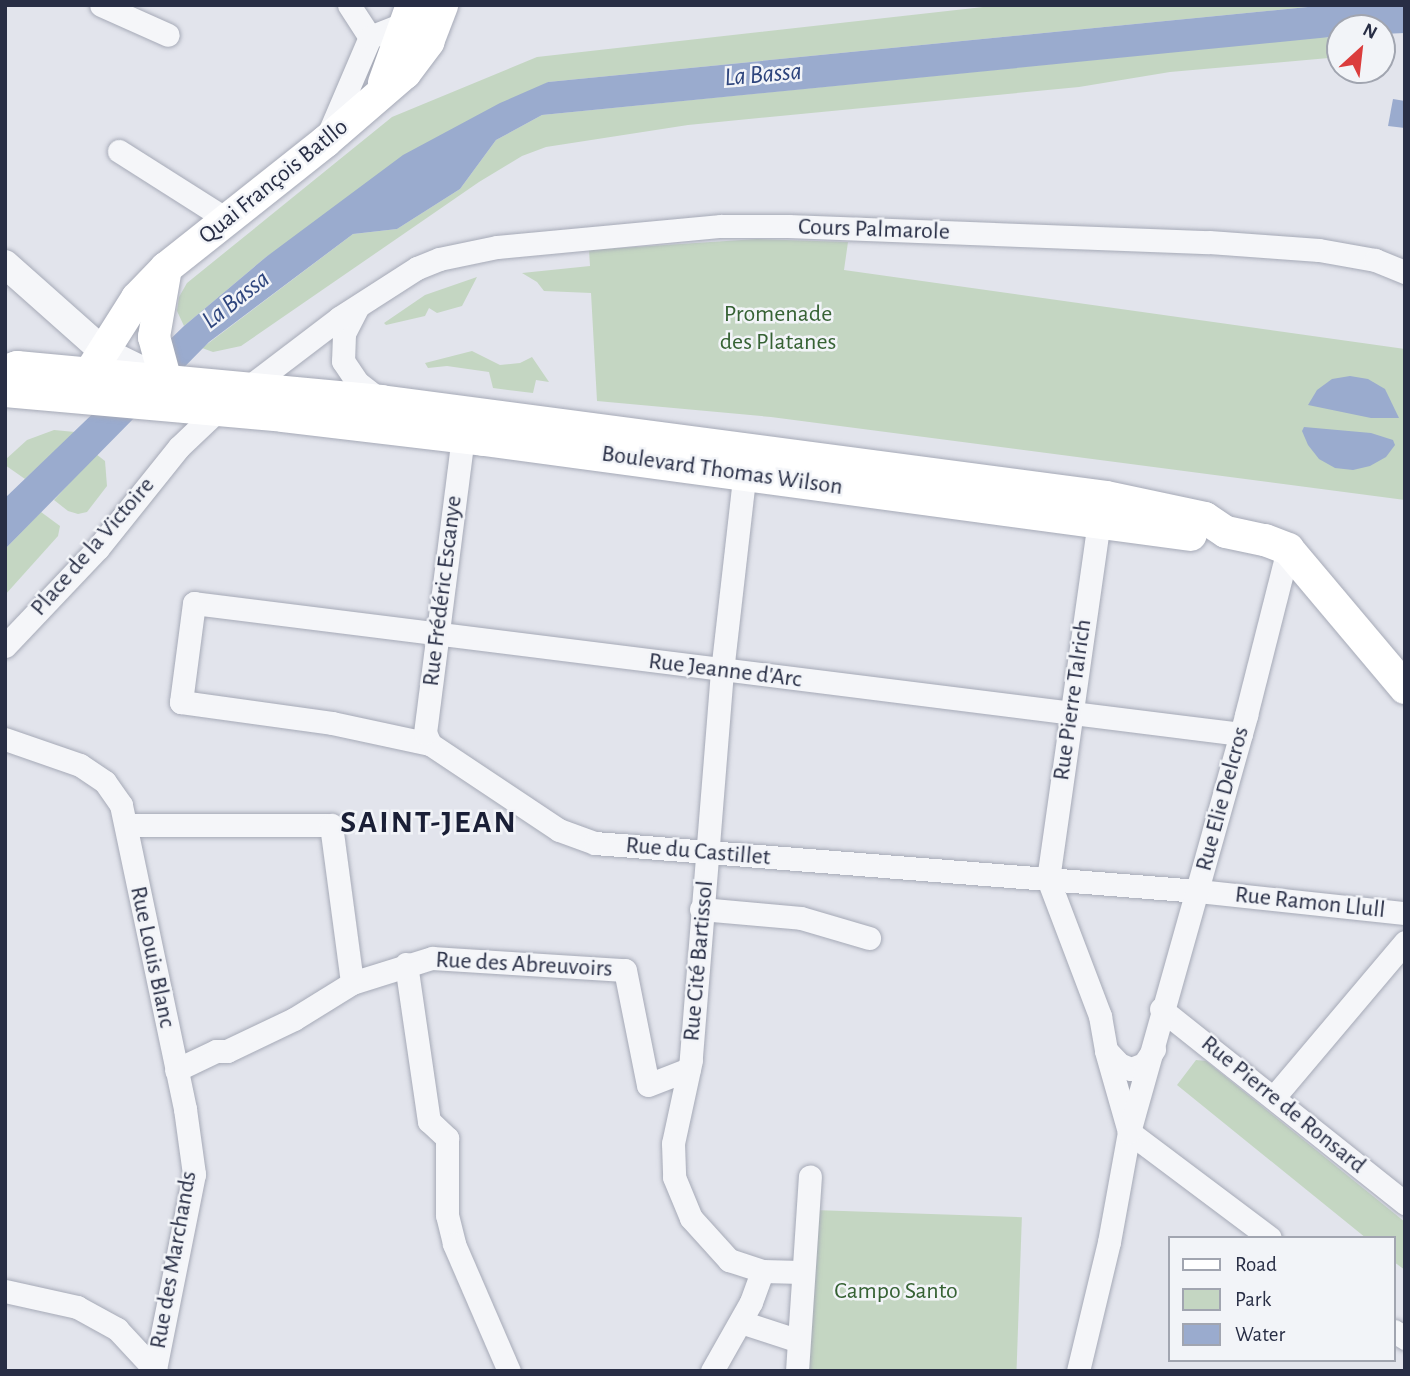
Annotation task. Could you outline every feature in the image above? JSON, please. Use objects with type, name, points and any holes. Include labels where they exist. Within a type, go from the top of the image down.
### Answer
[{"type":"main road","name":"Quai François Batllo","points":[[116,375],[136,298],[166,268],[325,142],[405,73],[428,42],[442,5]]},
{"type":"main road","name":"Quai François Batllo","points":[[380,94],[410,14]]},
{"type":"main road","points":[[166,268],[154,337],[169,394]]},
{"type":"main road","points":[[5,371],[17,367],[116,375],[169,394]]},
{"type":"main road","points":[[5,391],[116,375]]},
{"type":"main road","name":"Boulevard Thomas Wilson","points":[[169,394],[242,389],[381,401],[1207,538],[1226,532]]},
{"type":"main road","name":"Boulevard Thomas Wilson","points":[[169,394],[216,411],[463,438],[1106,497],[1205,518],[1226,532],[1265,540],[1288,549]]},
{"type":"main road","points":[[1288,549],[1405,688]]},
{"type":"street","points":[[101,5],[168,35]]},
{"type":"street","points":[[349,5],[370,37]]},
{"type":"street","points":[[325,142],[370,37],[410,14]]},
{"type":"street","points":[[119,151],[226,219]]},
{"type":"street","name":"Cours Palmarole","points":[[216,411],[242,389],[417,268],[439,259],[497,247],[721,226],[1209,242],[1319,250],[1375,260],[1405,272]]},
{"type":"street","points":[[5,264],[116,375]]},
{"type":"street","points":[[357,308],[344,334],[343,361],[357,382],[381,401]]},
{"type":"street","points":[[169,394],[179,447]]},
{"type":"street","name":"Place de la Victoire","points":[[5,646],[98,548],[179,447],[216,411]]},
{"type":"street","name":"Rue Frédéric Escanye","points":[[430,744],[425,733],[463,438]]},
{"type":"street","name":"Rue Cité Bartissol","points":[[746,463],[722,671],[689,1069],[673,1143],[674,1177],[691,1218],[729,1260],[762,1271],[802,1272]]},
{"type":"street","name":"Rue Pierre Talrich","points":[[1048,879],[1099,521]]},
{"type":"street","name":"Rue Elie Delcros","points":[[1078,1371],[1109,1242],[1129,1132],[1154,1049],[1161,1009],[1198,891],[1241,734],[1288,549]]},
{"type":"street","name":"Rue Jeanne d'Arc","points":[[199,704],[181,702],[194,603],[1241,734]]},
{"type":"street","name":"Rue du Castillet","points":[[199,704],[332,723],[430,744],[559,830],[595,844],[1048,879]]},
{"type":"street","points":[[5,739],[80,765],[105,782],[123,815],[331,825],[352,983]]},
{"type":"street","name":"Rue Louis Blanc","points":[[123,815],[185,1109]]},
{"type":"street","points":[[1048,879],[1100,1016],[1106,1050],[1129,1132],[1267,1236]]},
{"type":"street","name":"Rue Ramon Llull","points":[[1048,879],[1198,891],[1405,913]]},
{"type":"street","points":[[702,909],[801,918],[869,938]]},
{"type":"street","points":[[1274,1097],[1405,942]]},
{"type":"street","name":"Rue des Abreuvoirs","points":[[176,1070],[216,1051],[227,1051],[294,1019],[352,983],[432,958],[625,970],[648,1085],[689,1069]]},
{"type":"street","points":[[406,964],[429,1121],[447,1138],[447,1215],[454,1244],[509,1371]]},
{"type":"street","name":"Rue Pierre de Ronsard","points":[[1161,1009],[1405,1203]]},
{"type":"street","points":[[1106,1050],[1119,1064],[1131,1069],[1144,1064],[1154,1049]]},
{"type":"street","name":"Rue des Marchands","points":[[155,1370],[194,1174],[185,1109]]},
{"type":"street","points":[[797,1371],[796,1339],[810,1176]]},
{"type":"street","points":[[712,1371],[741,1322],[762,1271]]},
{"type":"street","points":[[5,1291],[77,1307],[117,1329],[155,1370]]},
{"type":"street","points":[[741,1322],[796,1339]]},
{"type":"green space","points":[[1001,5],[1328,5],[548,82],[266,257],[184,326],[177,311],[179,297],[187,283],[392,117],[537,57]]},
{"type":"green space","points":[[1326,37],[1326,58],[1170,72],[1079,87],[688,125],[546,147],[522,156],[479,182],[241,346],[213,352],[202,348],[353,234],[397,229],[460,189],[496,140],[542,115]]},
{"type":"green space","name":"Promenade des Platanes","points":[[757,239],[848,242],[844,270],[1405,349],[1405,500],[771,417],[597,401],[591,293],[544,291],[537,282],[522,273],[590,266],[589,250]]},
{"type":"green space","points":[[477,277],[462,306],[437,313],[429,308],[425,316],[386,325],[384,323],[425,295]]},
{"type":"green space","points":[[472,351],[500,365],[520,363],[532,357],[549,382],[536,380],[533,393],[493,388],[489,372],[447,366],[428,368],[425,363]]},
{"type":"green space","points":[[54,430],[75,432],[25,479],[5,465],[5,460],[27,440]]},
{"type":"green space","points":[[96,454],[105,461],[107,486],[87,512],[78,514],[68,511],[54,500]]},
{"type":"green space","points":[[41,512],[60,526],[58,536],[5,595],[5,549]]},
{"type":"green space","points":[[1196,1060],[1206,1061],[1405,1222],[1405,1270],[1396,1263],[1396,1236],[1364,1236],[1177,1085]]},
{"type":"green space","name":"Campo Santo","points":[[814,1210],[1022,1217],[1017,1371],[808,1371]]},
{"type":"water","name":"La Bassa","points":[[1328,5],[1405,5],[1405,33],[1396,33],[1396,14],[1326,14],[1326,37],[542,115],[496,140],[460,189],[397,229],[353,234],[209,342],[5,549],[5,498],[184,326],[266,257],[403,155],[500,103],[548,82]]},
{"type":"water","points":[[1393,99],[1405,101],[1405,128],[1388,126]]},
{"type":"water","points":[[1350,376],[1368,379],[1385,389],[1399,418],[1371,418],[1308,405],[1317,390],[1332,379]]},
{"type":"water","points":[[1304,427],[1371,433],[1393,440],[1395,445],[1386,457],[1370,466],[1353,470],[1335,468],[1319,459],[1308,445],[1302,431]]},
{"type":"district","name":"SAINT-JEAN","points":[[429,822]]}]
